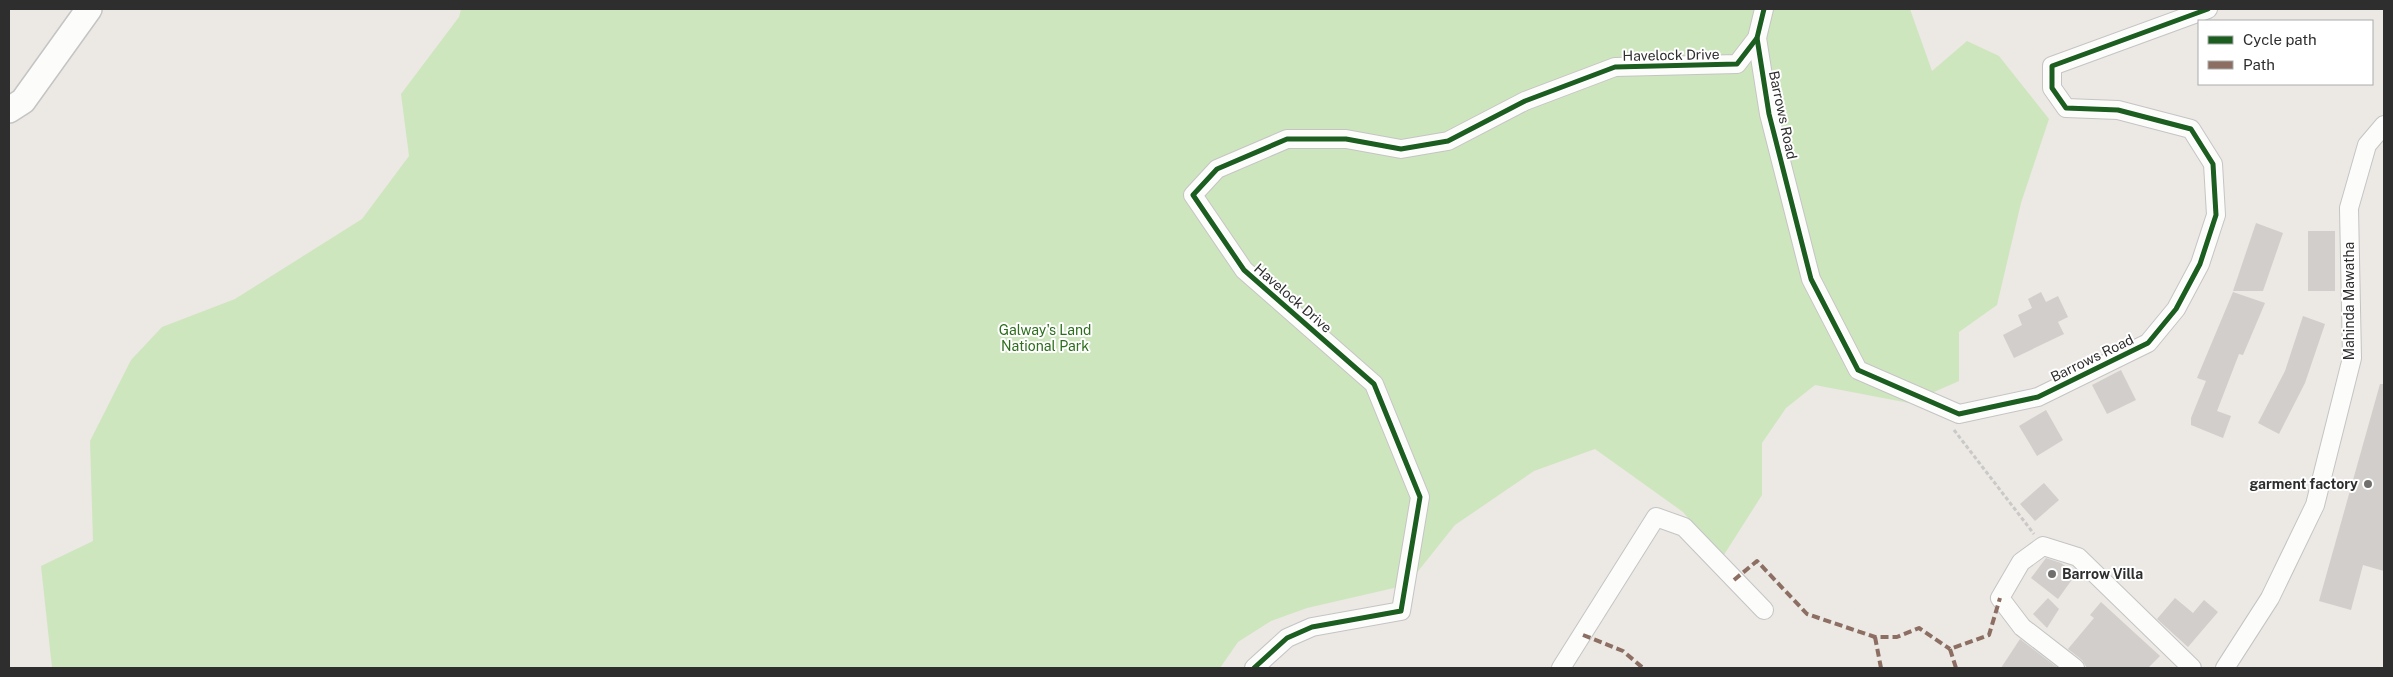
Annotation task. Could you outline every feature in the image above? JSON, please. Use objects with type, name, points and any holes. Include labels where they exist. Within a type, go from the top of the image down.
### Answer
[{"type":"street","points":[[9,110],[23,101],[89,9]]},
{"type":"street","name":"Havelock Drive","points":[[1254,668],[1287,638],[1312,627],[1401,611],[1420,497],[1374,384],[1244,270],[1193,195],[1217,169],[1287,139],[1346,139],[1401,149],[1448,141],[1525,101],[1614,67],[1737,64],[1757,38],[1764,9]]},
{"type":"street","name":"Barrows Road","points":[[1757,38],[1769,114],[1811,279],[1858,370],[1959,414],[2038,397],[2148,343],[2176,309],[2200,264],[2216,215],[2213,164],[2191,129],[2118,110],[2066,108],[2052,88],[2052,66],[2208,9]]},
{"type":"street","name":"Mahinda Mawatha","points":[[2225,668],[2270,598],[2315,505],[2352,358],[2349,208],[2367,145],[2384,125]]},
{"type":"street","points":[[1561,668],[1656,517],[1684,527],[1764,610]]},
{"type":"street","points":[[2075,668],[2022,627],[2000,598],[2021,562],[2043,546],[2078,557],[2192,668]]},
{"type":"path","points":[[1950,426],[2043,546]]},
{"type":"green space","name":"Galway's Land National Park","points":[[461,9],[1910,9],[1932,71],[1967,41],[1999,56],[2049,119],[2021,203],[1997,305],[1959,332],[1959,381],[1909,403],[1815,385],[1786,408],[1762,443],[1762,495],[1722,558],[1683,512],[1595,449],[1534,471],[1455,525],[1407,585],[1307,608],[1271,621],[1238,642],[1220,668],[52,668],[41,566],[93,541],[90,441],[131,360],[162,327],[235,299],[362,219],[409,156],[401,94],[459,17]]},
{"type":"building","points":[[2256,223],[2283,233],[2263,291],[2233,291]]},
{"type":"building","points":[[2308,231],[2335,231],[2335,291],[2308,291]]},
{"type":"building","points":[[2041,292],[2046,302],[2058,296],[2068,317],[2058,322],[2064,334],[2014,358],[2003,335],[2022,325],[2018,315],[2032,308],[2028,299]]},
{"type":"building","points":[[2233,292],[2265,303],[2243,355],[2239,354],[2217,411],[2231,416],[2223,438],[2191,425],[2191,418],[2206,381],[2197,378]]},
{"type":"building","points":[[2303,316],[2325,324],[2305,383],[2279,434],[2258,423],[2285,371]]},
{"type":"building","points":[[2121,370],[2136,400],[2107,414],[2092,385]]},
{"type":"building","name":"garment factory","points":[[2380,384],[2384,384],[2384,571],[2363,565],[2351,610],[2319,601]]},
{"type":"building","points":[[2046,410],[2063,440],[2037,456],[2019,426]]},
{"type":"building","points":[[2044,483],[2059,500],[2035,521],[2020,504]]},
{"type":"building","points":[[2046,558],[2061,563],[2076,574],[2058,599],[2031,578]]},
{"type":"building","points":[[2048,598],[2059,609],[2047,628],[2033,614]]},
{"type":"building","points":[[2175,598],[2193,613],[2204,600],[2218,612],[2188,647],[2157,619]]},
{"type":"building","points":[[2101,602],[2160,656],[2148,668],[2087,668],[2082,660],[2068,649],[2094,618],[2090,615]]},
{"type":"building","points":[[2020,639],[2058,668],[2001,668]]},
{"type":"marked path","points":[[1734,580],[1757,561],[1807,614],[1875,637],[1897,637],[1919,628],[1950,649]]},
{"type":"marked path","points":[[1956,668],[1950,649],[1989,635],[2000,598]]},
{"type":"marked path","points":[[1583,635],[1623,651],[1643,668]]},
{"type":"marked path","points":[[1875,637],[1881,668]]},
{"type":"cycle path","points":[[1254,668],[1287,638],[1312,627],[1401,611],[1420,497],[1374,384],[1244,270],[1193,195],[1217,169],[1287,139],[1346,139],[1401,149],[1448,141],[1525,101],[1615,67],[1737,64],[1757,38],[1764,9]]},
{"type":"cycle path","points":[[1757,38],[1769,114],[1811,279],[1858,370],[1959,414],[2038,397],[2148,343],[2176,309],[2200,264],[2216,215],[2213,164],[2191,129],[2118,110],[2066,108],[2052,88],[2052,66],[2208,9]]},
{"type":"place","name":"garment factory","points":[[2368,484]]},
{"type":"place","name":"Barrow Villa","points":[[2052,574]]}]
